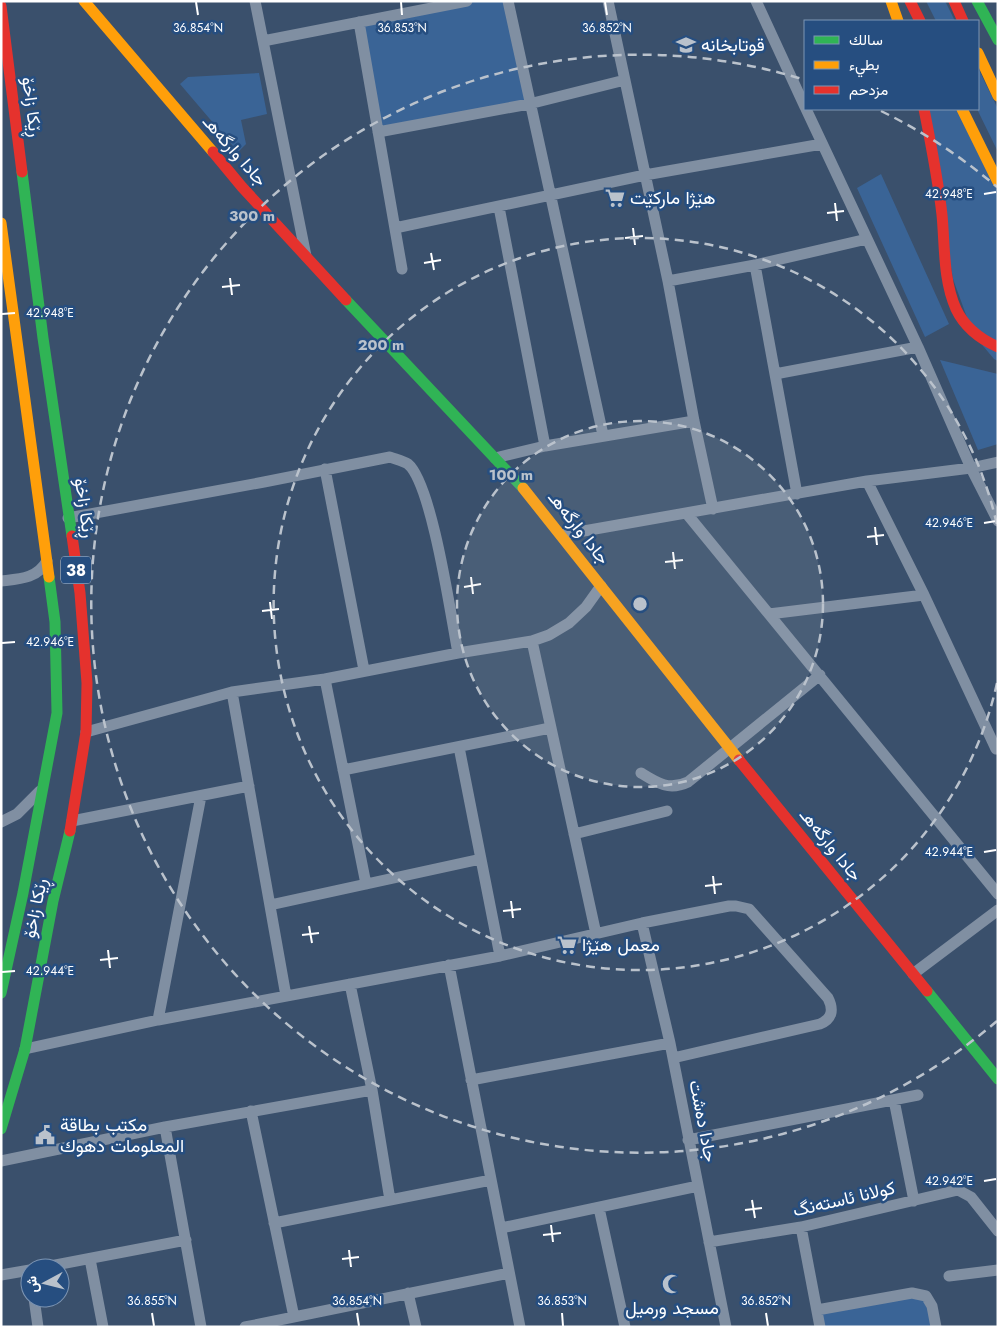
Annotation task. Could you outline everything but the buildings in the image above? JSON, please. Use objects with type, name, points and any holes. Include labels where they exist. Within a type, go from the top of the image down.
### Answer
[{"type":"main road","points":[[891,1],[898,20]]},
{"type":"main road","points":[[910,1],[920,20]]},
{"type":"main road","points":[[954,1],[963,20]]},
{"type":"main road","points":[[978,1],[998,40]]},
{"type":"main road","name":"جادا وارگه‌هـ","points":[[88,2],[242,187],[532,497],[730,748],[998,1079]]},
{"type":"main road","name":"ڕێکا زاخۆ","points":[[1,6],[39,302],[81,603],[87,683],[86,732],[72,821],[53,901],[25,1049],[1,1129]]},
{"type":"main road","points":[[979,55],[998,96]]},
{"type":"main road","points":[[924,110],[938,181],[950,290],[956,310],[969,328],[984,341],[998,347]]},
{"type":"main road","points":[[962,110],[998,182]]},
{"type":"main road","name":"ڕێکا زاخۆ","points":[[1,222],[55,622],[57,714],[3,975],[1,993]]},
{"type":"main road","points":[[7,262],[14,269],[22,270],[32,263],[34,258]]},
{"type":"main road","points":[[12,307],[16,297],[24,294],[36,298],[39,302]]},
{"type":"street","points":[[255,1],[306,256]]},
{"type":"street","points":[[264,41],[467,1]]},
{"type":"street","points":[[508,1],[549,196],[603,435]]},
{"type":"street","points":[[608,1],[668,281],[694,421],[714,509]]},
{"type":"street","points":[[756,1],[804,104]]},
{"type":"street","points":[[359,22],[402,269]]},
{"type":"street","points":[[378,132],[529,104],[625,80]]},
{"type":"street","points":[[807,110],[918,347],[971,468],[998,521]]},
{"type":"street","points":[[396,228],[645,175],[822,144]]},
{"type":"street","points":[[499,207],[545,446]]},
{"type":"street","points":[[668,281],[755,265],[867,239]]},
{"type":"street","points":[[755,265],[797,494]]},
{"type":"street","points":[[775,374],[918,347]]},
{"type":"street","points":[[494,458],[603,435],[694,421]]},
{"type":"street","points":[[68,518],[390,457],[407,464],[414,472],[425,494],[445,580],[458,653]]},
{"type":"street","points":[[561,536],[867,481],[971,468],[998,462]]},
{"type":"street","points":[[325,469],[364,670]]},
{"type":"street","points":[[867,481],[924,595],[996,748],[998,747]]},
{"type":"street","points":[[687,514],[998,894]]},
{"type":"street","points":[[1,581],[27,578],[41,570],[47,561]]},
{"type":"street","points":[[27,578],[43,583],[51,590]]},
{"type":"street","points":[[86,732],[232,692],[325,679],[364,670],[532,641],[549,635],[569,623],[586,607],[601,586]]},
{"type":"street","points":[[769,614],[924,595]]},
{"type":"street","points":[[532,641],[596,934]]},
{"type":"street","points":[[640,774],[668,787],[682,785],[820,675]]},
{"type":"street","points":[[325,679],[366,884]]},
{"type":"street","points":[[232,692],[286,996]]},
{"type":"street","points":[[343,770],[550,728]]},
{"type":"street","points":[[459,747],[500,956]]},
{"type":"street","points":[[72,821],[249,786]]},
{"type":"street","points":[[1,822],[17,814],[43,788]]},
{"type":"street","points":[[158,1020],[201,796]]},
{"type":"street","points":[[574,834],[667,811]]},
{"type":"street","points":[[270,905],[481,859]]},
{"type":"street","points":[[25,1049],[158,1020],[500,956],[642,923],[729,906],[749,909],[822,991],[831,1004],[832,1011],[830,1017],[826,1022],[820,1024],[673,1058]]},
{"type":"street","points":[[913,974],[998,910]]},
{"type":"street","name":"جادا دەشت","points":[[642,923],[670,1043],[726,1327]]},
{"type":"street","points":[[449,965],[520,1327]]},
{"type":"street","points":[[350,984],[372,1090],[390,1200]]},
{"type":"street","points":[[472,1080],[670,1043]]},
{"type":"street","points":[[1,1161],[165,1126],[372,1090]]},
{"type":"street","points":[[688,1140],[918,1095]]},
{"type":"street","points":[[894,1100],[914,1201]]},
{"type":"street","points":[[251,1111],[294,1317]]},
{"type":"street","points":[[165,1126],[201,1327]]},
{"type":"street","points":[[274,1223],[491,1180]]},
{"type":"street","points":[[501,1228],[698,1186]]},
{"type":"street","name":"کولانا ئاستەنگ","points":[[708,1242],[801,1227],[958,1190],[971,1196],[998,1231]]},
{"type":"street","points":[[600,1208],[624,1327]]},
{"type":"street","points":[[801,1227],[820,1327]]},
{"type":"street","points":[[70,1262],[186,1240]]},
{"type":"street","points":[[90,1258],[104,1327]]},
{"type":"street","points":[[949,1276],[998,1270]]},
{"type":"street","points":[[1,1275],[20,1272]]},
{"type":"street","points":[[245,1327],[509,1273]]},
{"type":"street","points":[[408,1293],[416,1327]]},
{"type":"street","points":[[817,1310],[912,1293],[926,1296],[932,1306],[936,1327]]},
{"type":"street","points":[[35,1308],[38,1327]]},
{"type":"shaded area","points":[[467,1],[508,1],[529,104],[378,132],[359,22]]},
{"type":"shaded area","points":[[926,1],[945,1],[954,20],[936,20]]},
{"type":"shaded area","points":[[979,70],[998,109],[998,152],[977,110],[979,110]]},
{"type":"shaded area","points":[[259,73],[267,114],[241,120],[246,144],[238,152],[180,84],[188,77]]},
{"type":"shaded area","points":[[924,110],[962,110],[998,182],[998,361],[994,359],[973,334],[953,279]]},
{"type":"shaded area","points":[[881,174],[949,324],[925,337],[857,188]]},
{"type":"shaded area","points":[[940,360],[998,374],[998,444],[978,450]]},
{"type":"shaded area","points":[[926,1296],[936,1327],[820,1327],[817,1310]]},
{"type":"traffic: fast","points":[[977,1],[998,40]]},
{"type":"traffic: fast","points":[[22,172],[43,338],[72,536]]},
{"type":"traffic: fast","points":[[346,300],[523,488]]},
{"type":"traffic: fast","points":[[1,993],[23,893],[57,713],[55,622],[49,577]]},
{"type":"traffic: fast","points":[[1,1129],[25,1049],[53,901],[70,831]]},
{"type":"traffic: fast","points":[[927,991],[998,1079]]},
{"type":"traffic: slow","points":[[84,1],[213,152]]},
{"type":"traffic: slow","points":[[891,1],[898,20]]},
{"type":"traffic: slow","points":[[979,55],[998,96]]},
{"type":"traffic: slow","points":[[962,110],[998,182]]},
{"type":"traffic: slow","points":[[1,223],[49,577]]},
{"type":"traffic: slow","points":[[523,488],[739,760]]},
{"type":"traffic: jam","points":[[910,1],[920,20]]},
{"type":"traffic: jam","points":[[954,1],[963,20]]},
{"type":"traffic: jam","points":[[1,6],[22,172]]},
{"type":"traffic: jam","points":[[924,110],[942,215],[945,263],[952,298],[956,309],[968,327],[998,347]]},
{"type":"traffic: jam","points":[[213,152],[242,187],[346,300]]},
{"type":"traffic: jam","points":[[70,831],[86,732],[87,683],[80,593],[72,536]]},
{"type":"traffic: jam","points":[[739,760],[927,991]]},
{"type":"place","name":"قوتابخانه","points":[[686,45]]},
{"type":"place","name":"هێژا ماركێت","points":[[615,198]]},
{"type":"place","name":"معمل ھێژا","points":[[567,945]]},
{"type":"place","name":"مكتب بطاقة المعلومات دهوك","points":[[45,1135]]},
{"type":"place","name":"مسجد ورميل","points":[[672,1284]]}]
